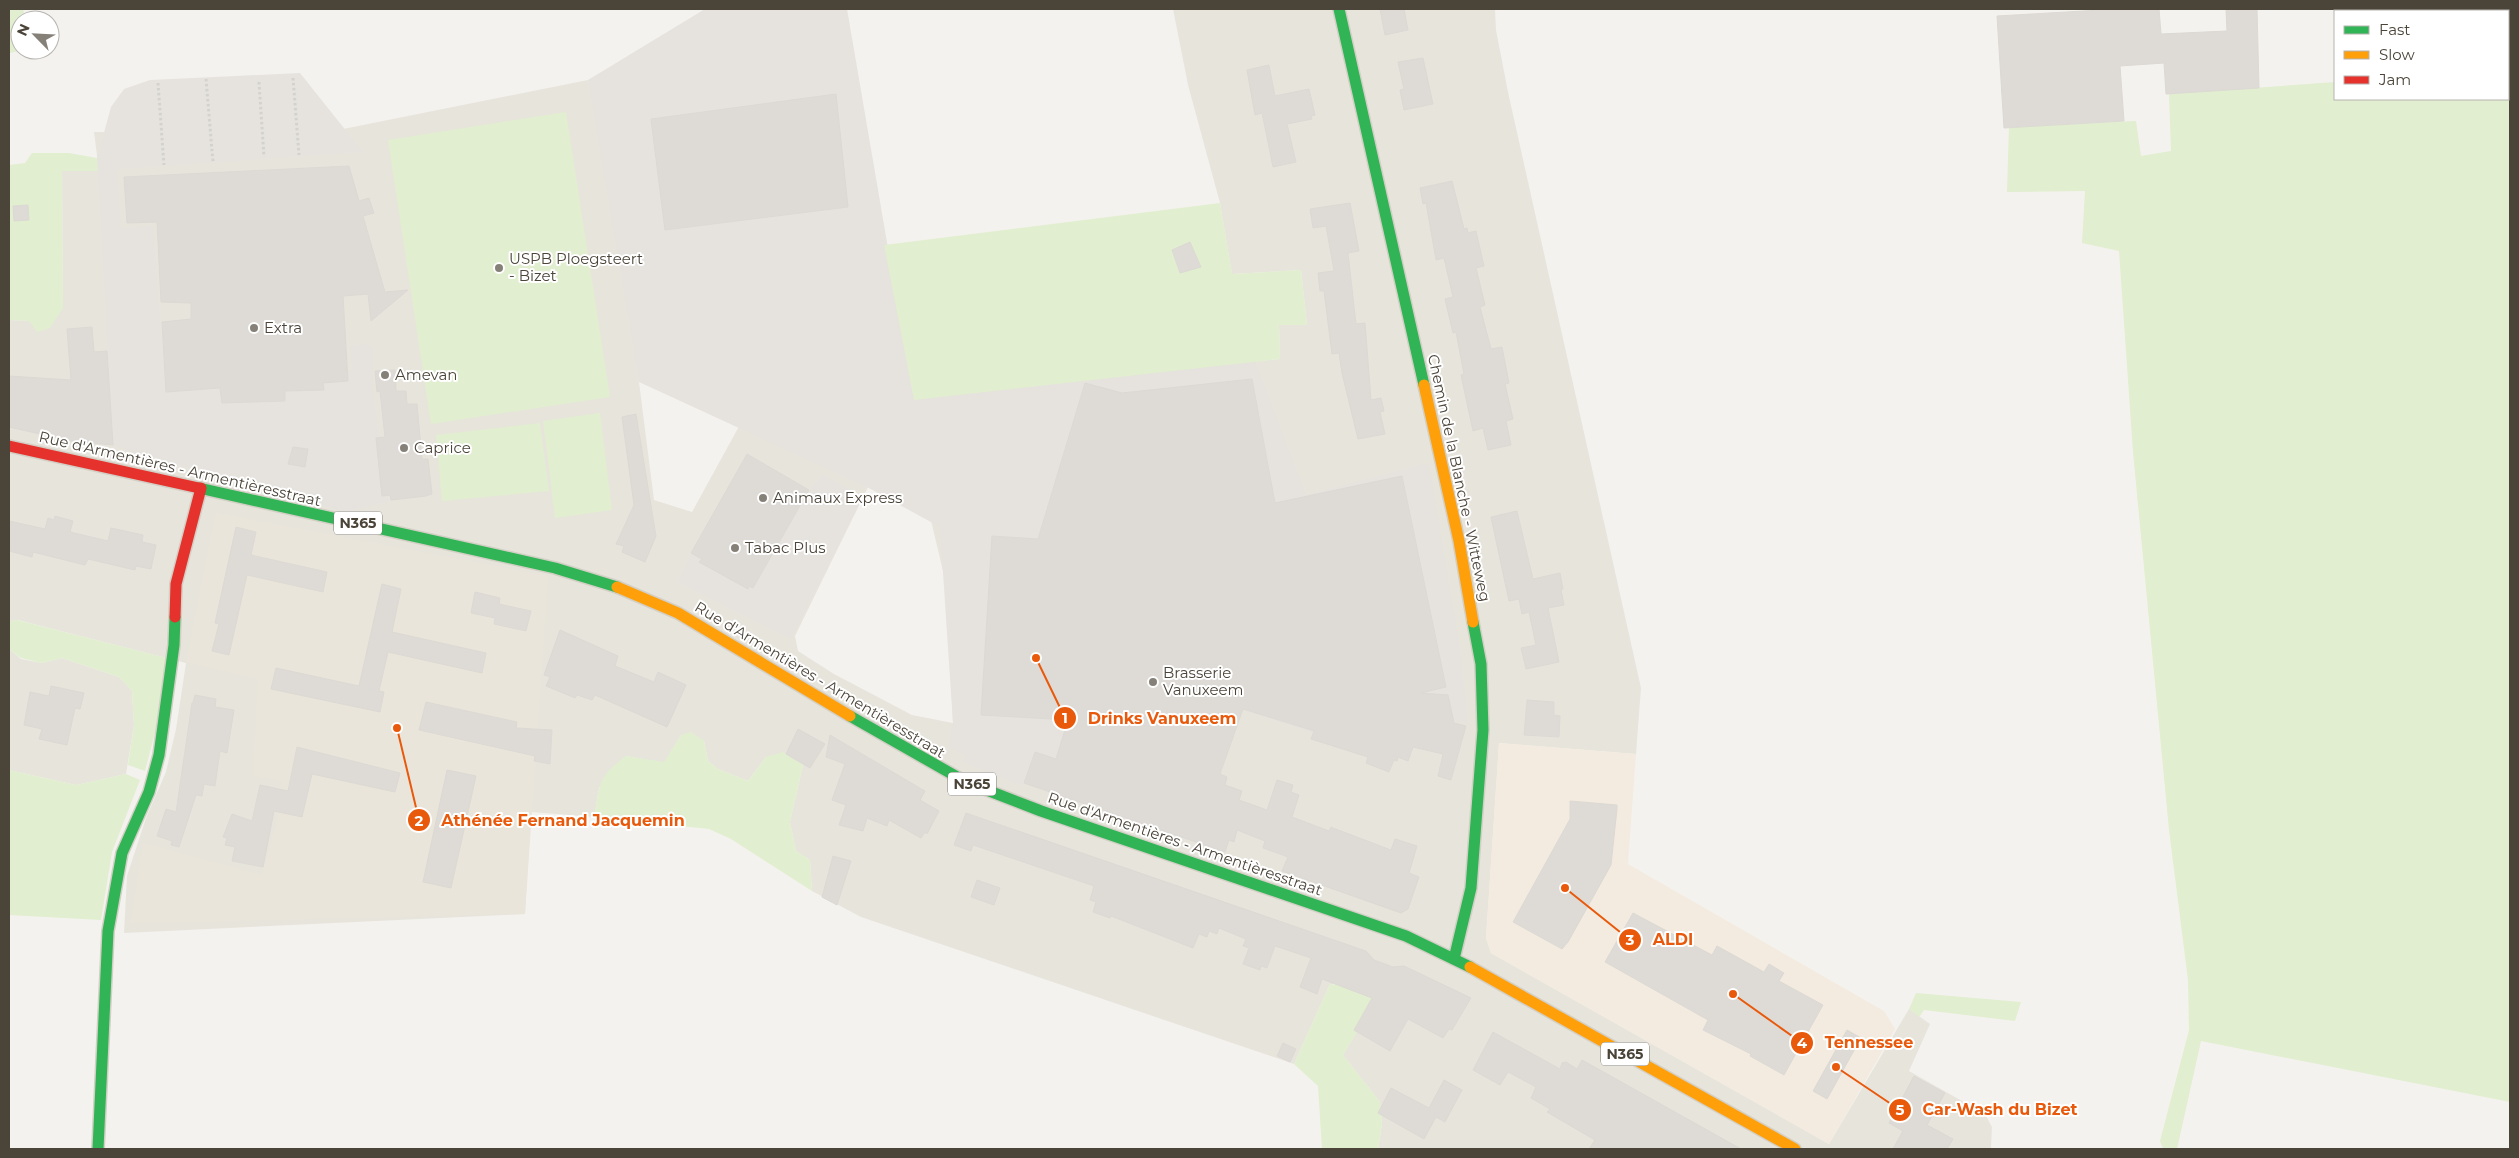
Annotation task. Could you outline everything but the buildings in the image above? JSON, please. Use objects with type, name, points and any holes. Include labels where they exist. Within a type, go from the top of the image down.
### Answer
[{"type":"main road","name":"Chemin de la Blanche - Witteweg","points":[[1339,9],[1459,541],[1481,664],[1483,730],[1471,888],[1454,959]]},
{"type":"main road","name":"Rue d'Armentières - Armentièresstraat","points":[[9,446],[555,568],[622,588],[678,614],[900,746],[966,782],[1032,808],[1398,933],[1454,959],[1795,1149]]},
{"type":"main road","points":[[98,1149],[108,931],[122,852],[149,792],[159,755],[174,645],[176,584],[202,488]]},
{"type":"path","points":[[293,78],[299,155]]},
{"type":"path","points":[[206,79],[213,162]]},
{"type":"path","points":[[259,82],[264,157]]},
{"type":"path","points":[[158,83],[164,166]]},
{"type":"shaded area","points":[[705,9],[847,9],[914,400],[1255,361],[1306,495],[1429,463],[1459,642],[1468,724],[1414,712],[1397,761],[1242,709],[1180,838],[1053,793],[1063,758],[1029,751],[1022,782],[948,747],[953,723],[940,527],[867,487],[639,382],[588,80]]},
{"type":"shaded area","points":[[1173,9],[1495,9],[1496,30],[1508,92],[1641,688],[1636,754],[1499,743],[1486,938],[1491,953],[1829,1144],[1909,1009],[1930,1024],[1909,1071],[1985,1114],[1992,1127],[1991,1149],[1378,1149],[1382,1124],[1380,1102],[1343,1055],[1382,990],[1361,986],[1330,984],[1294,1064],[861,917],[812,891],[810,860],[796,851],[790,822],[803,765],[766,757],[748,781],[718,769],[708,761],[704,741],[681,735],[664,763],[626,756],[599,788],[594,817],[531,812],[525,914],[124,933],[127,876],[146,818],[166,772],[176,729],[186,663],[18,620],[9,621],[9,320],[29,321],[63,308],[62,171],[99,171],[94,132],[328,132],[588,80],[627,257],[639,382],[654,500],[692,512],[743,419],[868,487],[795,636],[798,651],[834,674],[912,715],[953,723],[947,588],[929,512],[781,408],[1280,359],[1279,325],[1307,325],[1301,270],[1232,274],[1220,203],[1188,85]]},
{"type":"shaded area","points":[[300,73],[363,152],[117,169],[121,228],[153,226],[166,392],[220,389],[222,403],[285,401],[284,385],[324,389],[323,383],[348,381],[348,371],[352,370],[350,346],[368,344],[373,348],[373,395],[389,501],[346,512],[113,446],[97,158],[111,107],[124,89],[150,80]]},
{"type":"shaded area","points":[[823,474],[863,497],[791,639],[678,582],[691,553],[753,588],[809,490]]},
{"type":"shaded area","points":[[216,513],[548,576],[525,914],[131,923],[143,843],[262,875],[278,818],[281,780],[253,776],[258,679],[186,662]]},
{"type":"shaded area","points":[[9,649],[21,659],[42,663],[62,658],[119,677],[132,691],[134,725],[126,774],[76,785],[9,770]]},
{"type":"shaded area","points":[[975,718],[1061,723],[1060,756],[1032,763],[1022,786],[963,762]]},
{"type":"shaded area","points":[[1499,743],[1636,754],[1628,864],[1884,1011],[1895,1029],[1829,1144],[1491,953],[1486,938]]},
{"type":"green space","points":[[9,9],[23,9],[10,10],[9,53]]},
{"type":"green space","points":[[2510,9],[2510,1102],[2201,1041],[2177,1149],[2163,1149],[2160,1141],[2189,1030],[2188,980],[2169,830],[2133,452],[2119,251],[2082,243],[2085,191],[2007,192],[2009,126],[2136,121],[2141,156],[2171,151],[2169,94],[2334,82],[2334,100],[2509,100],[2509,10],[2394,10]]},
{"type":"green space","name":"USPB Ploegsteert - Bizet","points":[[566,112],[610,397],[431,424],[388,140]]},
{"type":"green space","points":[[32,153],[69,153],[97,158],[99,171],[62,171],[63,308],[50,328],[37,332],[29,321],[9,320],[9,165],[25,163]]},
{"type":"green space","points":[[1220,203],[1232,274],[1301,270],[1307,325],[1279,325],[1280,359],[914,400],[884,245]]},
{"type":"green space","points":[[600,413],[612,510],[555,518],[543,421]]},
{"type":"green space","points":[[540,423],[549,491],[442,501],[436,435]]},
{"type":"green space","points":[[17,620],[167,658],[159,717],[145,771],[128,765],[134,725],[132,691],[119,677],[62,658],[42,663],[21,658],[9,649],[9,621]]},
{"type":"green space","points":[[691,732],[704,741],[708,761],[718,769],[748,781],[766,757],[783,752],[803,765],[790,822],[796,851],[810,860],[812,891],[731,839],[709,829],[594,817],[599,788],[610,769],[626,756],[664,762],[681,735]]},
{"type":"green space","points":[[9,770],[76,785],[126,774],[140,780],[112,852],[101,920],[9,915]]},
{"type":"green space","points":[[1330,984],[1383,990],[1343,1055],[1380,1102],[1382,1124],[1378,1149],[1322,1149],[1318,1086],[1294,1064]]},
{"type":"green space","points":[[1916,993],[2021,1002],[2015,1021],[1924,1010],[1919,1017],[1909,1009]]},
{"type":"traffic: fast","points":[[1339,9],[1424,385]]},
{"type":"traffic: fast","points":[[199,488],[555,568],[617,587]]},
{"type":"traffic: fast","points":[[98,1149],[108,931],[122,853],[149,792],[159,755],[174,645],[175,617]]},
{"type":"traffic: fast","points":[[1454,959],[1471,888],[1483,730],[1481,664],[1473,622]]},
{"type":"traffic: fast","points":[[850,716],[966,782],[1041,811],[1406,936],[1470,967]]},
{"type":"traffic: slow","points":[[1424,385],[1459,541],[1473,622]]},
{"type":"traffic: slow","points":[[617,587],[678,613],[850,716]]},
{"type":"traffic: slow","points":[[1470,967],[1795,1149]]},
{"type":"traffic: jam","points":[[9,446],[199,488]]},
{"type":"traffic: jam","points":[[175,617],[176,584],[201,488]]},
{"type":"place","name":"USPB Ploegsteert - Bizet","points":[[499,268]]},
{"type":"place","name":"Extra","points":[[254,328]]},
{"type":"place","name":"Amevan","points":[[385,375]]},
{"type":"place","name":"Caprice","points":[[404,448]]},
{"type":"place","name":"Animaux Express","points":[[763,498]]},
{"type":"place","name":"Tabac Plus","points":[[735,548]]},
{"type":"place","name":"Drinks Vanuxeem","points":[[1036,658]]},
{"type":"place","name":"Brasserie Vanuxeem","points":[[1153,682]]},
{"type":"place","name":"Athénée Fernand Jacquemin","points":[[397,728]]},
{"type":"place","name":"ALDI","points":[[1565,888]]},
{"type":"place","name":"Tennessee","points":[[1733,994]]},
{"type":"place","name":"Car-Wash du Bizet","points":[[1836,1067]]}]
